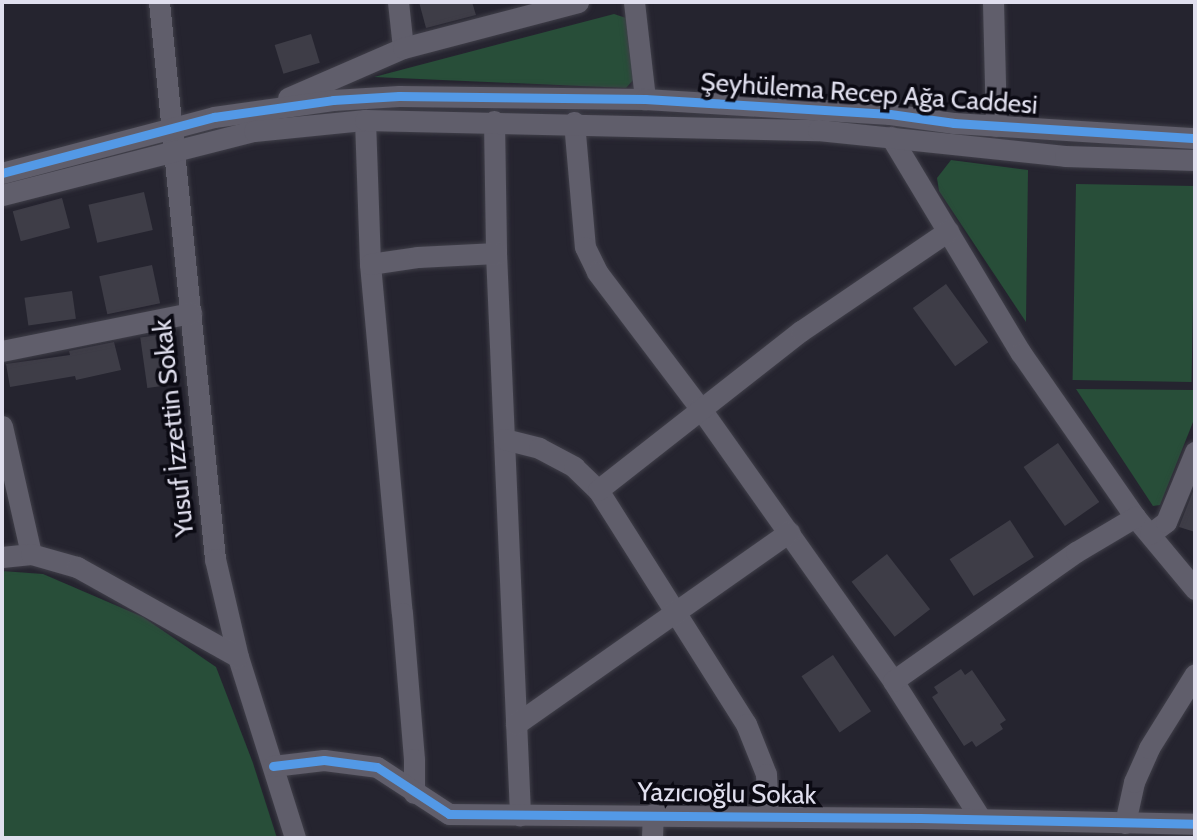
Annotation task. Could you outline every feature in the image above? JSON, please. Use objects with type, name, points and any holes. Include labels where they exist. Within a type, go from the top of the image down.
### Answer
[{"type":"street","name":"Yusuf İzzettin Sokak","points":[[159,2],[215,559],[238,657],[295,838]]},
{"type":"street","points":[[398,2],[403,48]]},
{"type":"street","points":[[265,108],[403,48],[578,2]]},
{"type":"street","points":[[634,2],[645,99]]},
{"type":"street","points":[[993,2],[996,126]]},
{"type":"street","name":"Şeyhülema Recep Ağa Caddesi","points":[[2,173],[170,128],[265,108],[399,96],[645,99],[890,114],[996,126],[1195,138]]},
{"type":"street","name":"Şeyhülema Recep Ağa Caddesi","points":[[2,195],[254,131],[365,120],[573,122],[818,130],[1065,156],[1195,160]]},
{"type":"street","points":[[365,120],[370,264],[402,613],[414,759],[414,793]]},
{"type":"street","points":[[494,121],[496,253],[520,815]]},
{"type":"street","points":[[573,122],[584,247],[597,272],[789,532],[893,681],[981,819]]},
{"type":"street","points":[[891,137],[1021,353],[1135,517],[1195,589]]},
{"type":"street","points":[[598,490],[802,331],[948,231]]},
{"type":"street","points":[[370,264],[418,257],[496,253]]},
{"type":"street","points":[[2,351],[191,313]]},
{"type":"street","points":[[2,426],[31,554]]},
{"type":"street","points":[[504,439],[539,448],[574,467],[598,490],[746,724],[766,775],[768,816]]},
{"type":"street","points":[[1150,534],[1166,522],[1195,452]]},
{"type":"street","points":[[893,681],[1076,552],[1135,517]]},
{"type":"street","points":[[516,724],[674,610],[789,532]]},
{"type":"street","points":[[2,557],[31,554],[77,568],[238,657]]},
{"type":"street","points":[[1125,823],[1135,782],[1149,748],[1195,674]]},
{"type":"street","name":"Yazıcıoğlu Sokak","points":[[273,766],[324,760],[377,767],[449,814],[768,816],[920,828],[981,819],[1195,824]]},
{"type":"street","points":[[652,838],[653,814]]},
{"type":"green space","points":[[614,14],[626,18],[634,79],[626,88],[374,77]]},
{"type":"green space","points":[[951,160],[1028,170],[1026,322],[939,191],[937,178]]},
{"type":"green space","points":[[1076,184],[1195,186],[1192,382],[1073,380]]},
{"type":"green space","points":[[1076,389],[1195,390],[1195,417],[1160,505],[1153,506]]},
{"type":"green space","points":[[2,571],[43,574],[143,617],[216,667],[253,763],[277,838],[2,838]]},
{"type":"building","points":[[419,2],[472,2],[476,15],[426,28]]},
{"type":"building","points":[[311,34],[320,63],[283,74],[275,45]]},
{"type":"building","points":[[144,192],[153,230],[97,243],[88,205]]},
{"type":"building","points":[[62,198],[70,228],[21,241],[13,211]]},
{"type":"building","points":[[152,265],[160,303],[107,314],[99,276]]},
{"type":"building","points":[[946,284],[988,342],[955,366],[913,308]]},
{"type":"building","points":[[72,291],[76,319],[28,325],[24,298]]},
{"type":"building","points":[[166,334],[173,385],[147,388],[140,338]]},
{"type":"building","points":[[114,342],[121,370],[76,380],[75,376],[10,387],[6,364],[70,355],[69,351]]},
{"type":"building","points":[[1058,443],[1099,502],[1065,526],[1024,467]]},
{"type":"building","points":[[1195,486],[1195,532],[1179,527]]},
{"type":"building","points":[[1010,520],[1034,557],[974,596],[950,559]]},
{"type":"building","points":[[887,554],[930,609],[895,637],[852,582]]},
{"type":"building","points":[[833,655],[871,711],[840,733],[801,676]]},
{"type":"building","points":[[961,669],[965,675],[972,670],[1006,720],[1000,724],[1003,729],[976,747],[972,741],[964,746],[932,697],[938,693],[934,687]]},
{"type":"cycle path","points":[[2,173],[214,117],[333,100],[399,96],[645,99],[890,114],[954,123],[1195,138]]},
{"type":"cycle path","points":[[273,766],[324,760],[377,767],[449,814],[920,818],[1195,824]]}]
